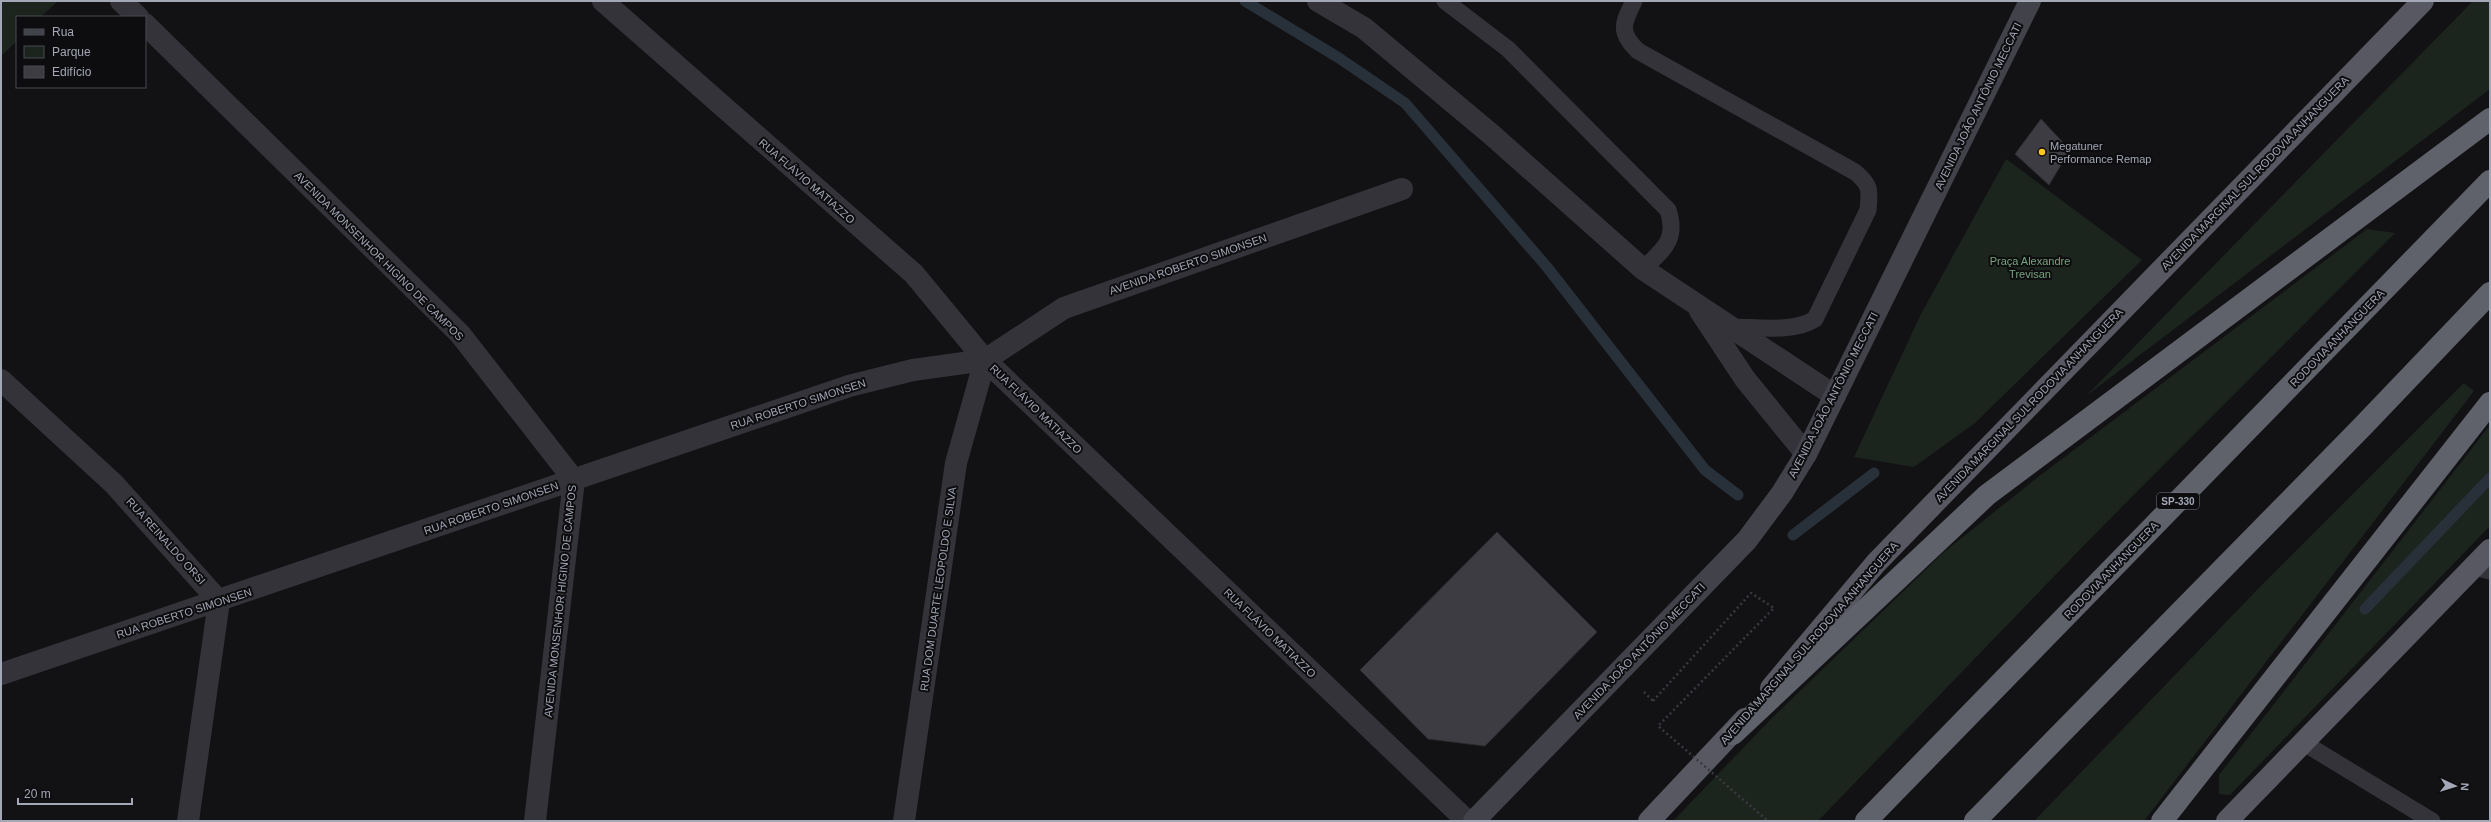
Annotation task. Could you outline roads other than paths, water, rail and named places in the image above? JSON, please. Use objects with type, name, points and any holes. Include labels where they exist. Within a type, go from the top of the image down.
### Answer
[{"type":"highway","name":"AVENIDA MARGINAL SUL RODOVIA ANHANGUERA","points":[[1649,821],[1732,734],[1876,563],[2422,1]]},
{"type":"highway","points":[[1732,734],[1987,495],[2490,119]]},
{"type":"highway","name":"RODOVIA ANHANGUERA","points":[[1866,821],[2490,181]]},
{"type":"highway","points":[[1975,821],[2490,293]]},
{"type":"highway","points":[[2162,821],[2490,403]]},
{"type":"highway","points":[[2227,821],[2304,743],[2482,569],[2490,550]]},
{"type":"main road","name":"AVENIDA JOÃO ANTÔNIO MECCATI","points":[[1474,821],[1747,540],[1782,493],[1806,454],[2030,1]]},
{"type":"street","points":[[122,1],[137,16]]},
{"type":"street","name":"RUA FLÁVIO MATIAZZO","points":[[603,1],[914,274],[985,360],[1467,821]]},
{"type":"street","points":[[1318,1],[1370,33],[1492,134],[1643,269],[1835,396]]},
{"type":"street","name":"AVENIDA MONSENHOR HIGINO DE CAMPOS","points":[[146,25],[460,334],[574,480],[535,821]]},
{"type":"street","name":"AVENIDA ROBERTO SIMONSEN","points":[[985,360],[1064,308],[1402,189]]},
{"type":"street","points":[[1695,303],[1745,379],[1806,454]]},
{"type":"street","name":"RUA ROBERTO SIMONSEN","points":[[1,674],[849,386],[913,370],[985,360]]},
{"type":"street","name":"RUA DOM DUARTE LEOPOLDO E SILVA","points":[[904,821],[956,463],[985,360]]},
{"type":"street","name":"RUA REINALDO ORSI","points":[[1,380],[114,484],[219,601]]},
{"type":"street","points":[[188,821],[219,601]]},
{"type":"lane","points":[[1445,1],[1508,48],[1668,210],[1672,222],[1671,236],[1666,247],[1643,269]]},
{"type":"lane","points":[[1634,1],[1624,20],[1623,31],[1628,42],[1638,51],[1855,172],[1866,181],[1870,193],[1868,210],[1815,319],[1804,326],[1791,329],[1731,327]]},
{"type":"lane","points":[[2304,743],[2432,821]]},
{"type":"waterway","points":[[1245,1],[1339,58],[1405,103],[1547,267],[1705,470],[1738,495]]},
{"type":"waterway","points":[[1793,535],[1874,473]]},
{"type":"waterway","points":[[2365,609],[2490,478]]},
{"type":"place","name":"Megatuner Performance Remap","points":[[2042,152]]},
{"type":"park label","name":"Praça Alexandre Trevisan","points":[[2030,267]]}]
